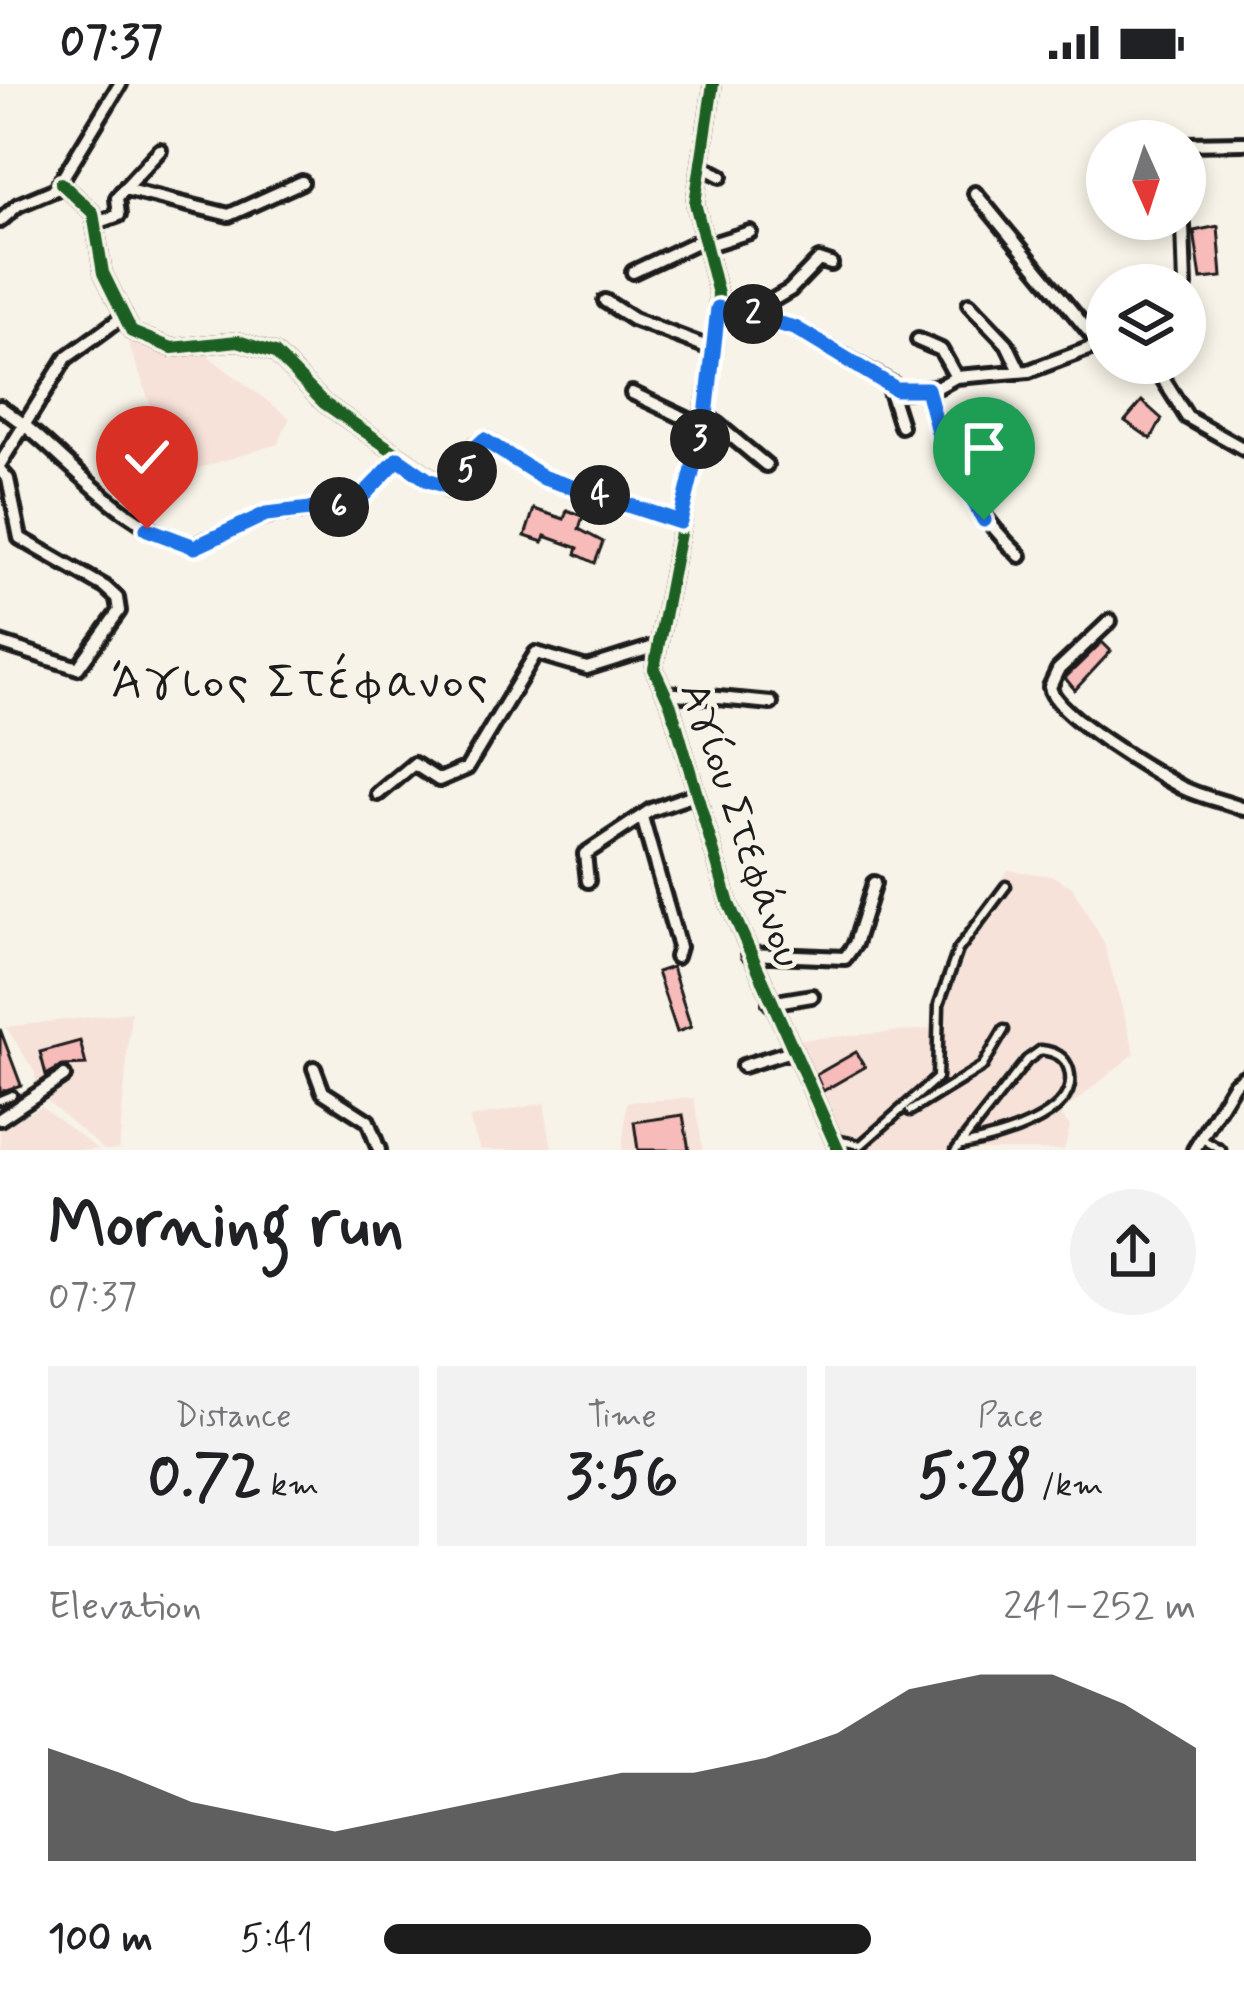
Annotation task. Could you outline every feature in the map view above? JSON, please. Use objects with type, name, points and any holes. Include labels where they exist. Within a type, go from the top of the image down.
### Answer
[{"type":"street","points":[[0,221],[61,183],[120,84]]},
{"type":"street","name":"Αγίου Στεφάνου","points":[[713,84],[695,203],[718,308],[715,350],[654,669],[666,693],[694,795],[749,954],[835,1145]]},
{"type":"street","points":[[1206,144],[1244,143]]},
{"type":"street","points":[[97,224],[119,215],[116,198],[160,150]]},
{"type":"street","points":[[702,166],[721,176]]},
{"type":"street","points":[[124,189],[230,215],[302,182]]},
{"type":"street","points":[[61,183],[84,202],[97,224],[101,269],[132,332],[160,346],[189,349],[238,340],[275,353],[324,403],[428,480],[457,490],[475,445],[489,440],[544,478],[680,522]]},
{"type":"street","points":[[975,193],[1086,323]]},
{"type":"street","points":[[633,272],[704,243],[750,232]]},
{"type":"street","points":[[751,313],[777,300],[819,260],[831,264]]},
{"type":"street","points":[[604,301],[633,319],[715,350]]},
{"type":"street","points":[[968,304],[1007,344],[1020,371]]},
{"type":"street","points":[[718,308],[751,313],[814,337],[888,386],[927,389],[956,377],[1020,371],[1086,349]]},
{"type":"street","points":[[0,643],[78,668],[118,611],[117,598],[105,587],[20,538],[8,479],[0,467],[76,347],[124,316]]},
{"type":"street","points":[[918,340],[941,350],[956,377]]},
{"type":"street","points":[[1166,384],[1186,416],[1244,449]]},
{"type":"street","points":[[888,386],[902,426]]},
{"type":"street","points":[[927,389],[940,439],[970,502],[1020,556]]},
{"type":"street","points":[[632,393],[705,421],[766,465]]},
{"type":"street","points":[[0,407],[24,423],[116,509],[147,529],[193,547],[266,514],[355,504],[398,459]]},
{"type":"street","points":[[1110,621],[1058,670],[1050,687],[1054,702],[1185,789],[1244,809]]},
{"type":"street","points":[[378,794],[414,764],[439,780],[463,772],[536,653],[587,668],[657,646]]},
{"type":"street","points":[[666,693],[771,703]]},
{"type":"street","points":[[588,881],[585,854],[642,817],[694,795]]},
{"type":"street","points":[[642,817],[679,947],[676,957]]},
{"type":"street","points":[[749,954],[844,958],[852,952],[874,883]]},
{"type":"street","points":[[770,1003],[812,996]]},
{"type":"street","points":[[742,1066],[791,1051]]},
{"type":"street","points":[[314,1068],[323,1092],[368,1120],[379,1150]]},
{"type":"street","points":[[0,1119],[64,1076]]},
{"type":"street","points":[[1198,1145],[1232,1088],[1244,1078]]},
{"type":"lane","points":[[835,1145],[860,1148],[937,1078],[939,1004],[952,968],[1006,886]]},
{"type":"lane","points":[[899,1116],[982,1067],[1004,1030]]},
{"type":"lane","points":[[1041,1050],[1055,1052],[1068,1064],[1071,1080],[1038,1121],[1012,1135],[959,1148],[988,1104],[1027,1060],[1041,1050]]},
{"type":"lane","points":[[0,1100],[12,1095]]},
{"type":"lane","points":[[1198,1145],[1221,1150]]},
{"type":"shaded area","points":[[128,342],[204,353],[290,418],[278,444],[176,475]]},
{"type":"shaded area","points":[[1008,870],[1053,876],[1072,887],[1103,941],[1135,1053],[1060,1114],[1070,1126],[1064,1150],[845,1150],[794,1040],[929,1029],[941,973],[970,921]]},
{"type":"shaded area","points":[[131,1012],[119,1150],[104,1150],[39,1094],[34,1071],[6,1027]]},
{"type":"shaded area","points":[[694,1098],[703,1150],[622,1150],[627,1102]]},
{"type":"shaded area","points":[[544,1103],[552,1150],[480,1150],[469,1118]]},
{"type":"shaded area","points":[[41,1106],[99,1150],[0,1150],[0,1130]]},
{"type":"building","points":[[1218,226],[1222,277],[1206,279],[1206,264],[1199,264],[1195,240],[1206,240],[1206,228]]},
{"type":"building","points":[[1142,401],[1162,419],[1151,439],[1125,421]]},
{"type":"building","points":[[534,509],[564,519],[567,510],[583,516],[579,529],[603,542],[595,563],[576,554],[578,548],[545,536],[543,542],[525,536]]},
{"type":"building","points":[[1102,642],[1111,651],[1075,690],[1065,678]]},
{"type":"building","points":[[672,967],[691,1027],[677,1032],[657,972]]},
{"type":"building","points":[[0,1029],[21,1085],[0,1092]]},
{"type":"building","points":[[80,1041],[86,1065],[62,1066],[46,1075],[40,1052]]},
{"type":"building","points":[[856,1052],[865,1067],[823,1091],[816,1075]]},
{"type":"building","points":[[683,1115],[689,1150],[638,1150],[634,1122]]},
{"type":"cycle path","points":[[713,84],[695,203],[718,294],[715,350],[654,669],[671,706],[729,904],[838,1150]]},
{"type":"cycle path","points":[[61,183],[93,213],[103,273],[132,332],[172,348],[238,341],[275,353],[324,403],[449,490],[461,488],[475,445],[486,439],[544,478],[680,522]]},
{"type":"district","name":"Άγιος Στέφανος","points":[[301,680]]},
{"type":"route","points":[[147,529],[195,547],[266,514],[355,504],[398,459],[428,480],[457,490],[472,451],[484,440],[494,442],[518,464],[544,478],[680,522],[706,416],[718,308],[795,328],[896,389],[927,389],[940,439],[970,502],[984,520]]}]
